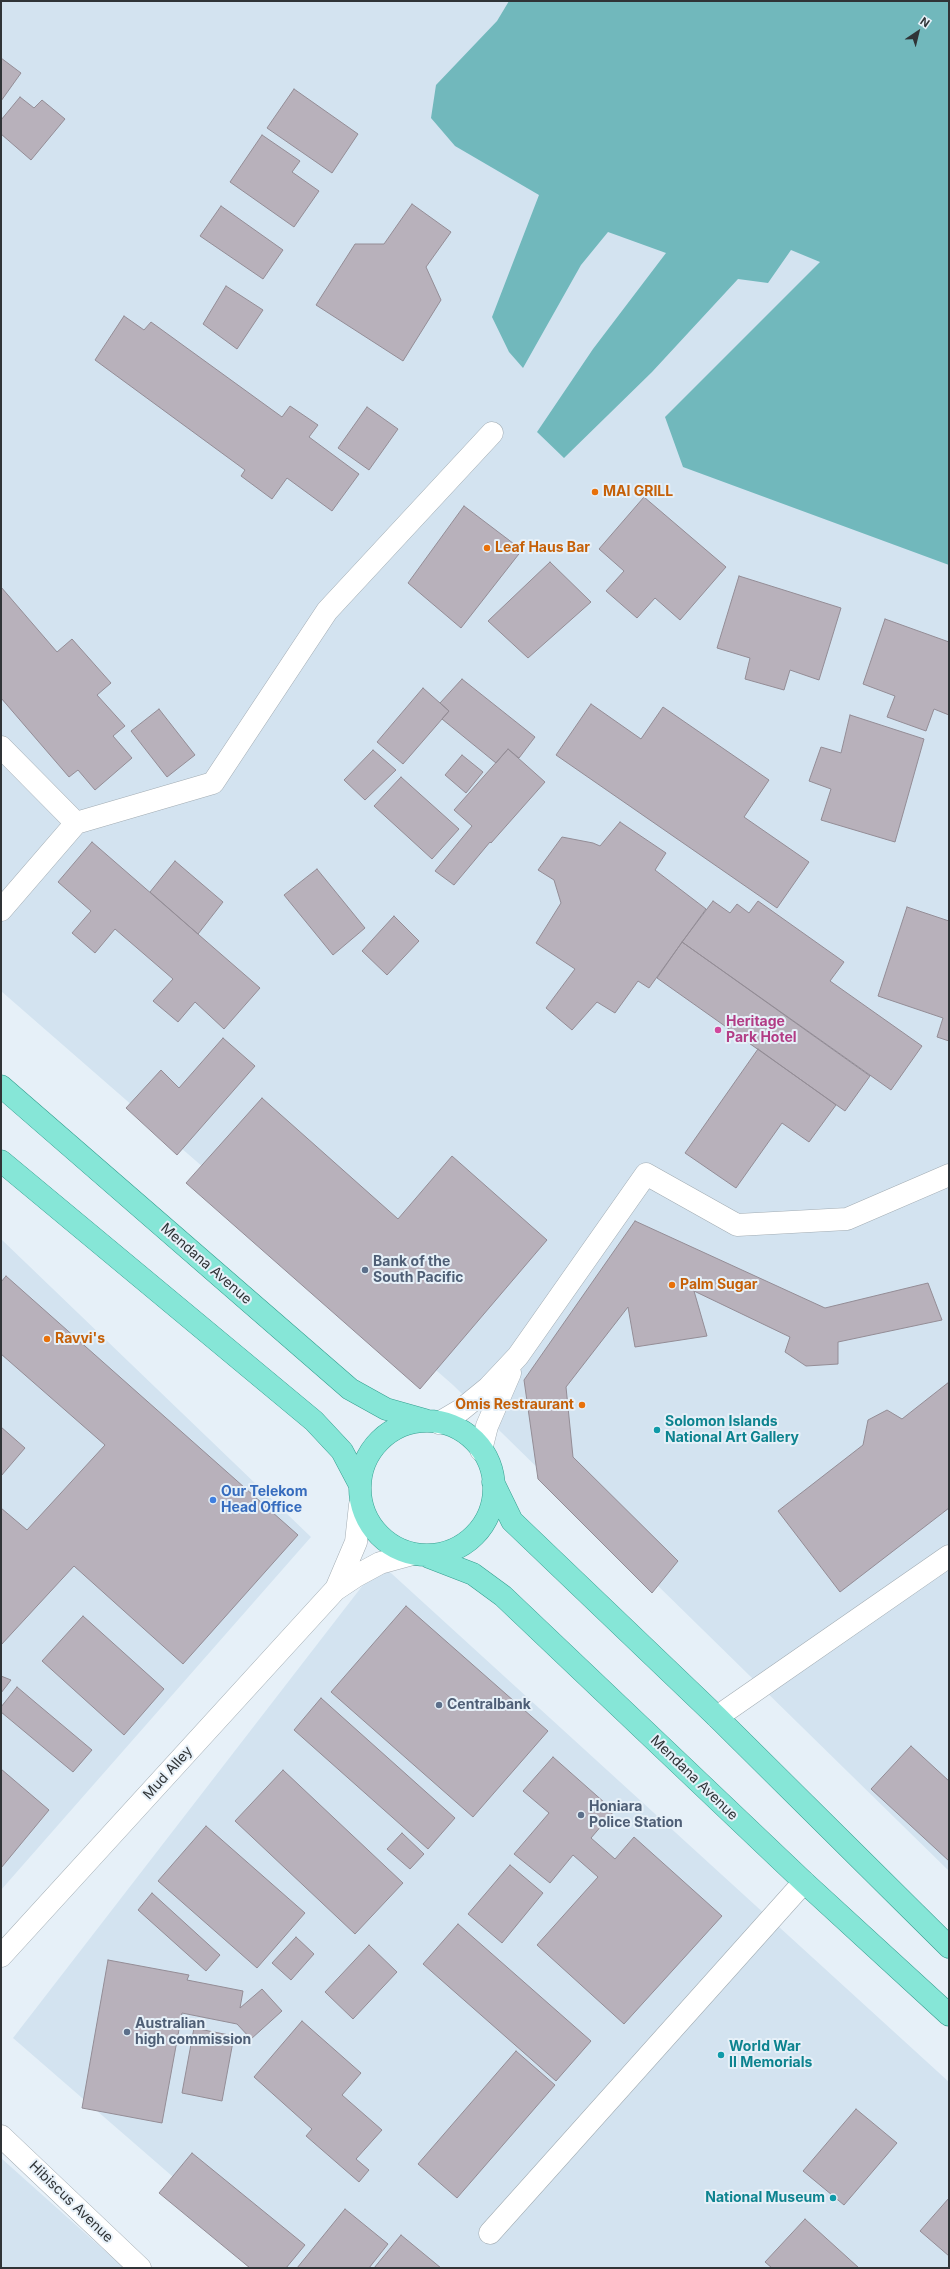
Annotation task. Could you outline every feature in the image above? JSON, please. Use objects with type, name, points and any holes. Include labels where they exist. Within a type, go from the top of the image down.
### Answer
[{"type":"main road","name":"Mendana Avenue","points":[[1,1086],[350,1389],[386,1408],[432,1422]]},
{"type":"main road","points":[[1,1161],[314,1421],[342,1450],[360,1495],[375,1532],[399,1551],[421,1555],[458,1549],[481,1530],[494,1502],[493,1472],[479,1445],[455,1426],[432,1422],[395,1428],[372,1448],[360,1475],[360,1495]]},
{"type":"main road","points":[[493,1482],[512,1521],[717,1718],[949,1947]]},
{"type":"main road","name":"Mendana Avenue","points":[[421,1555],[473,1574],[503,1596],[804,1882],[949,2015]]},
{"type":"street","points":[[1,910],[76,823],[213,783],[327,611],[492,433]]},
{"type":"street","points":[[1,747],[76,823]]},
{"type":"street","points":[[432,1422],[461,1410],[488,1388],[518,1356],[646,1174],[737,1224],[847,1219],[949,1175]]},
{"type":"street","points":[[481,1450],[487,1426],[518,1356]]},
{"type":"street","name":"Mud Alley","points":[[335,1590],[356,1542],[360,1495]]},
{"type":"street","name":"Mud Alley","points":[[1,1956],[335,1590],[356,1576],[380,1563],[421,1555]]},
{"type":"street","points":[[717,1718],[949,1556]]},
{"type":"street","points":[[490,2233],[804,1882]]},
{"type":"street","name":"Hibiscus Avenue","points":[[1,2136],[140,2268]]},
{"type":"shaded area","points":[[1,1],[832,1],[949,128],[949,1871],[453,1385],[1,991]]},
{"type":"shaded area","points":[[1,1239],[311,1537],[1,1890]]},
{"type":"shaded area","points":[[380,1563],[949,2082],[949,2268],[278,2268],[13,2038]]},
{"type":"shaded area","points":[[1,2158],[124,2268],[1,2268]]},
{"type":"water","points":[[509,1],[949,1],[949,565],[683,467],[665,417],[820,262],[791,250],[768,283],[738,279],[652,372],[564,458],[537,432],[593,349],[666,253],[608,232],[581,265],[523,368],[509,352],[492,317],[539,195],[455,146],[431,118],[436,85],[497,21]]},
{"type":"building","points":[[1,58],[21,73],[1,101]]},
{"type":"building","points":[[294,89],[358,134],[332,173],[267,128]]},
{"type":"building","points":[[20,97],[34,108],[42,100],[65,119],[31,160],[1,134],[1,120]]},
{"type":"building","points":[[262,135],[300,161],[292,172],[319,191],[294,227],[230,182]]},
{"type":"building","points":[[412,204],[451,232],[426,267],[441,300],[403,361],[316,305],[355,244],[384,244]]},
{"type":"building","points":[[221,206],[283,250],[263,279],[200,236]]},
{"type":"building","points":[[226,286],[263,310],[237,349],[203,324]]},
{"type":"building","points":[[124,316],[144,330],[151,322],[282,417],[290,406],[318,425],[309,437],[359,474],[332,511],[287,478],[272,499],[241,476],[245,470],[95,360]]},
{"type":"building","points":[[367,407],[398,429],[369,470],[338,448]]},
{"type":"building","points":[[644,497],[726,567],[680,620],[655,598],[637,618],[606,591],[624,571],[599,549]]},
{"type":"building","points":[[464,506],[522,550],[461,628],[408,583]]},
{"type":"building","points":[[550,562],[591,602],[528,658],[488,621]]},
{"type":"building","points":[[739,576],[841,608],[819,680],[790,670],[784,690],[745,679],[750,658],[717,648]]},
{"type":"building","points":[[1,587],[57,652],[72,639],[111,683],[97,695],[125,726],[113,736],[132,758],[95,790],[78,770],[69,777],[1,698]]},
{"type":"building","points":[[885,619],[949,642],[949,715],[934,709],[926,731],[887,717],[895,696],[863,684]]},
{"type":"building","points":[[462,679],[535,737],[519,758],[508,749],[496,763],[442,719],[449,711],[440,703]]},
{"type":"building","points":[[423,688],[449,711],[403,764],[377,742]]},
{"type":"building","points":[[591,704],[641,739],[663,707],[769,780],[744,817],[809,862],[777,908],[556,755]]},
{"type":"building","points":[[159,709],[195,755],[167,777],[131,731]]},
{"type":"building","points":[[850,715],[924,739],[895,842],[821,820],[831,789],[809,781],[821,747],[841,753]]},
{"type":"building","points":[[508,749],[545,782],[491,843],[490,842],[454,885],[435,871],[472,826],[454,810]]},
{"type":"building","points":[[373,750],[396,770],[365,800],[344,780]]},
{"type":"building","points":[[462,755],[483,772],[466,793],[445,775]]},
{"type":"building","points":[[401,777],[459,829],[432,859],[374,806]]},
{"type":"building","points":[[620,822],[666,853],[655,870],[706,909],[649,988],[638,981],[615,1013],[597,1002],[572,1030],[546,1008],[575,969],[536,943],[561,903],[554,880],[538,870],[562,837],[593,843],[600,846]]},
{"type":"building","points":[[92,842],[260,988],[224,1029],[195,1002],[178,1022],[153,1001],[173,979],[115,929],[95,953],[72,933],[91,911],[58,882]]},
{"type":"building","points":[[175,861],[223,902],[198,934],[150,892]]},
{"type":"building","points":[[317,869],[365,928],[333,955],[284,895]]},
{"type":"building","points":[[713,901],[730,913],[737,904],[749,913],[758,901],[844,962],[830,981],[922,1046],[891,1090],[682,942]]},
{"type":"building","points":[[907,907],[949,921],[949,1041],[937,1037],[943,1018],[878,996]]},
{"type":"building","points":[[394,916],[419,941],[387,975],[362,951]]},
{"type":"building","points":[[682,942],[870,1076],[845,1111],[657,978]]},
{"type":"building","points":[[223,1038],[255,1066],[177,1155],[126,1108],[161,1070],[179,1088]]},
{"type":"building","points":[[758,1049],[836,1105],[809,1142],[782,1123],[736,1188],[685,1153]]},
{"type":"building","points":[[262,1098],[398,1219],[452,1156],[547,1240],[420,1389],[186,1183]]},
{"type":"building","points":[[635,1221],[825,1308],[928,1283],[942,1320],[838,1342],[838,1364],[806,1366],[785,1352],[790,1337],[694,1291],[707,1336],[635,1347],[628,1307],[566,1387],[573,1457],[678,1561],[652,1593],[538,1479],[524,1380]]},
{"type":"building","points":[[6,1276],[298,1535],[183,1664],[74,1566],[1,1645],[1,1508],[27,1530],[105,1445],[1,1354],[1,1282]]},
{"type":"building","points":[[949,1382],[949,1508],[840,1592],[778,1511],[863,1445],[868,1420],[887,1410],[902,1419]]},
{"type":"building","points":[[1,1427],[25,1448],[1,1476]]},
{"type":"building","points":[[406,1606],[548,1731],[473,1817],[331,1692]]},
{"type":"building","points":[[83,1616],[164,1689],[124,1735],[42,1661]]},
{"type":"building","points":[[1,1676],[11,1680],[1,1693]]},
{"type":"building","points":[[17,1687],[92,1750],[73,1772],[1,1712],[1,1707]]},
{"type":"building","points":[[321,1698],[455,1818],[428,1849],[294,1730]]},
{"type":"building","points":[[911,1746],[949,1781],[949,1861],[871,1789]]},
{"type":"building","points":[[553,1757],[614,1811],[591,1838],[615,1859],[634,1837],[722,1916],[624,2024],[537,1945],[598,1877],[573,1855],[550,1883],[514,1854],[549,1813],[523,1791]]},
{"type":"building","points":[[1,1769],[49,1810],[1,1868]]},
{"type":"building","points":[[283,1770],[403,1883],[355,1934],[235,1821]]},
{"type":"building","points":[[206,1826],[305,1913],[257,1968],[158,1881]]},
{"type":"building","points":[[402,1833],[424,1854],[410,1869],[387,1849]]},
{"type":"building","points":[[510,1865],[543,1893],[502,1943],[468,1914]]},
{"type":"building","points":[[152,1893],[220,1955],[206,1971],[138,1910]]},
{"type":"building","points":[[458,1924],[591,2041],[556,2081],[423,1964]]},
{"type":"building","points":[[296,1937],[314,1954],[291,1980],[272,1963]]},
{"type":"building","points":[[369,1945],[397,1972],[353,2019],[325,1992]]},
{"type":"building","points":[[108,1960],[189,1975],[187,1980],[243,1991],[240,2008],[262,1989],[282,2011],[251,2039],[237,2024],[182,2013],[162,2123],[82,2108]]},
{"type":"building","points":[[302,2021],[361,2073],[342,2095],[382,2130],[356,2159],[369,2170],[359,2182],[306,2136],[312,2129],[254,2077]]},
{"type":"building","points":[[194,2028],[234,2036],[222,2101],[182,2093]]},
{"type":"building","points":[[516,2051],[555,2085],[457,2198],[418,2164]]},
{"type":"building","points":[[856,2109],[897,2143],[844,2205],[803,2171]]},
{"type":"building","points":[[192,2153],[305,2245],[286,2268],[250,2268],[159,2193]]},
{"type":"building","points":[[949,2198],[949,2256],[920,2231]]},
{"type":"building","points":[[345,2209],[388,2244],[369,2268],[297,2268]]},
{"type":"building","points":[[805,2219],[859,2268],[772,2268],[765,2262]]},
{"type":"building","points":[[401,2235],[441,2268],[374,2268]]},
{"type":"place","name":"MAI GRILL","points":[[595,492]]},
{"type":"place","name":"Leaf Haus Bar","points":[[487,548]]},
{"type":"place","name":"Heritage Park Hotel","points":[[718,1030]]},
{"type":"place","name":"Bank of the South Pacific","points":[[365,1270]]},
{"type":"place","name":"Palm Sugar","points":[[672,1285]]},
{"type":"place","name":"Ravvi's","points":[[47,1339]]},
{"type":"place","name":"Omis Restraurant","points":[[582,1405]]},
{"type":"place","name":"Solomon Islands National Art Gallery","points":[[657,1430]]},
{"type":"place","name":"Our Telekom Head Office","points":[[213,1500]]},
{"type":"place","name":"Centralbank","points":[[439,1705]]},
{"type":"place","name":"Honiara Police Station","points":[[581,1815]]},
{"type":"place","name":"Australian high commission","points":[[127,2032]]},
{"type":"place","name":"World War II Memorials","points":[[721,2055]]},
{"type":"place","name":"National Museum","points":[[833,2198]]}]
